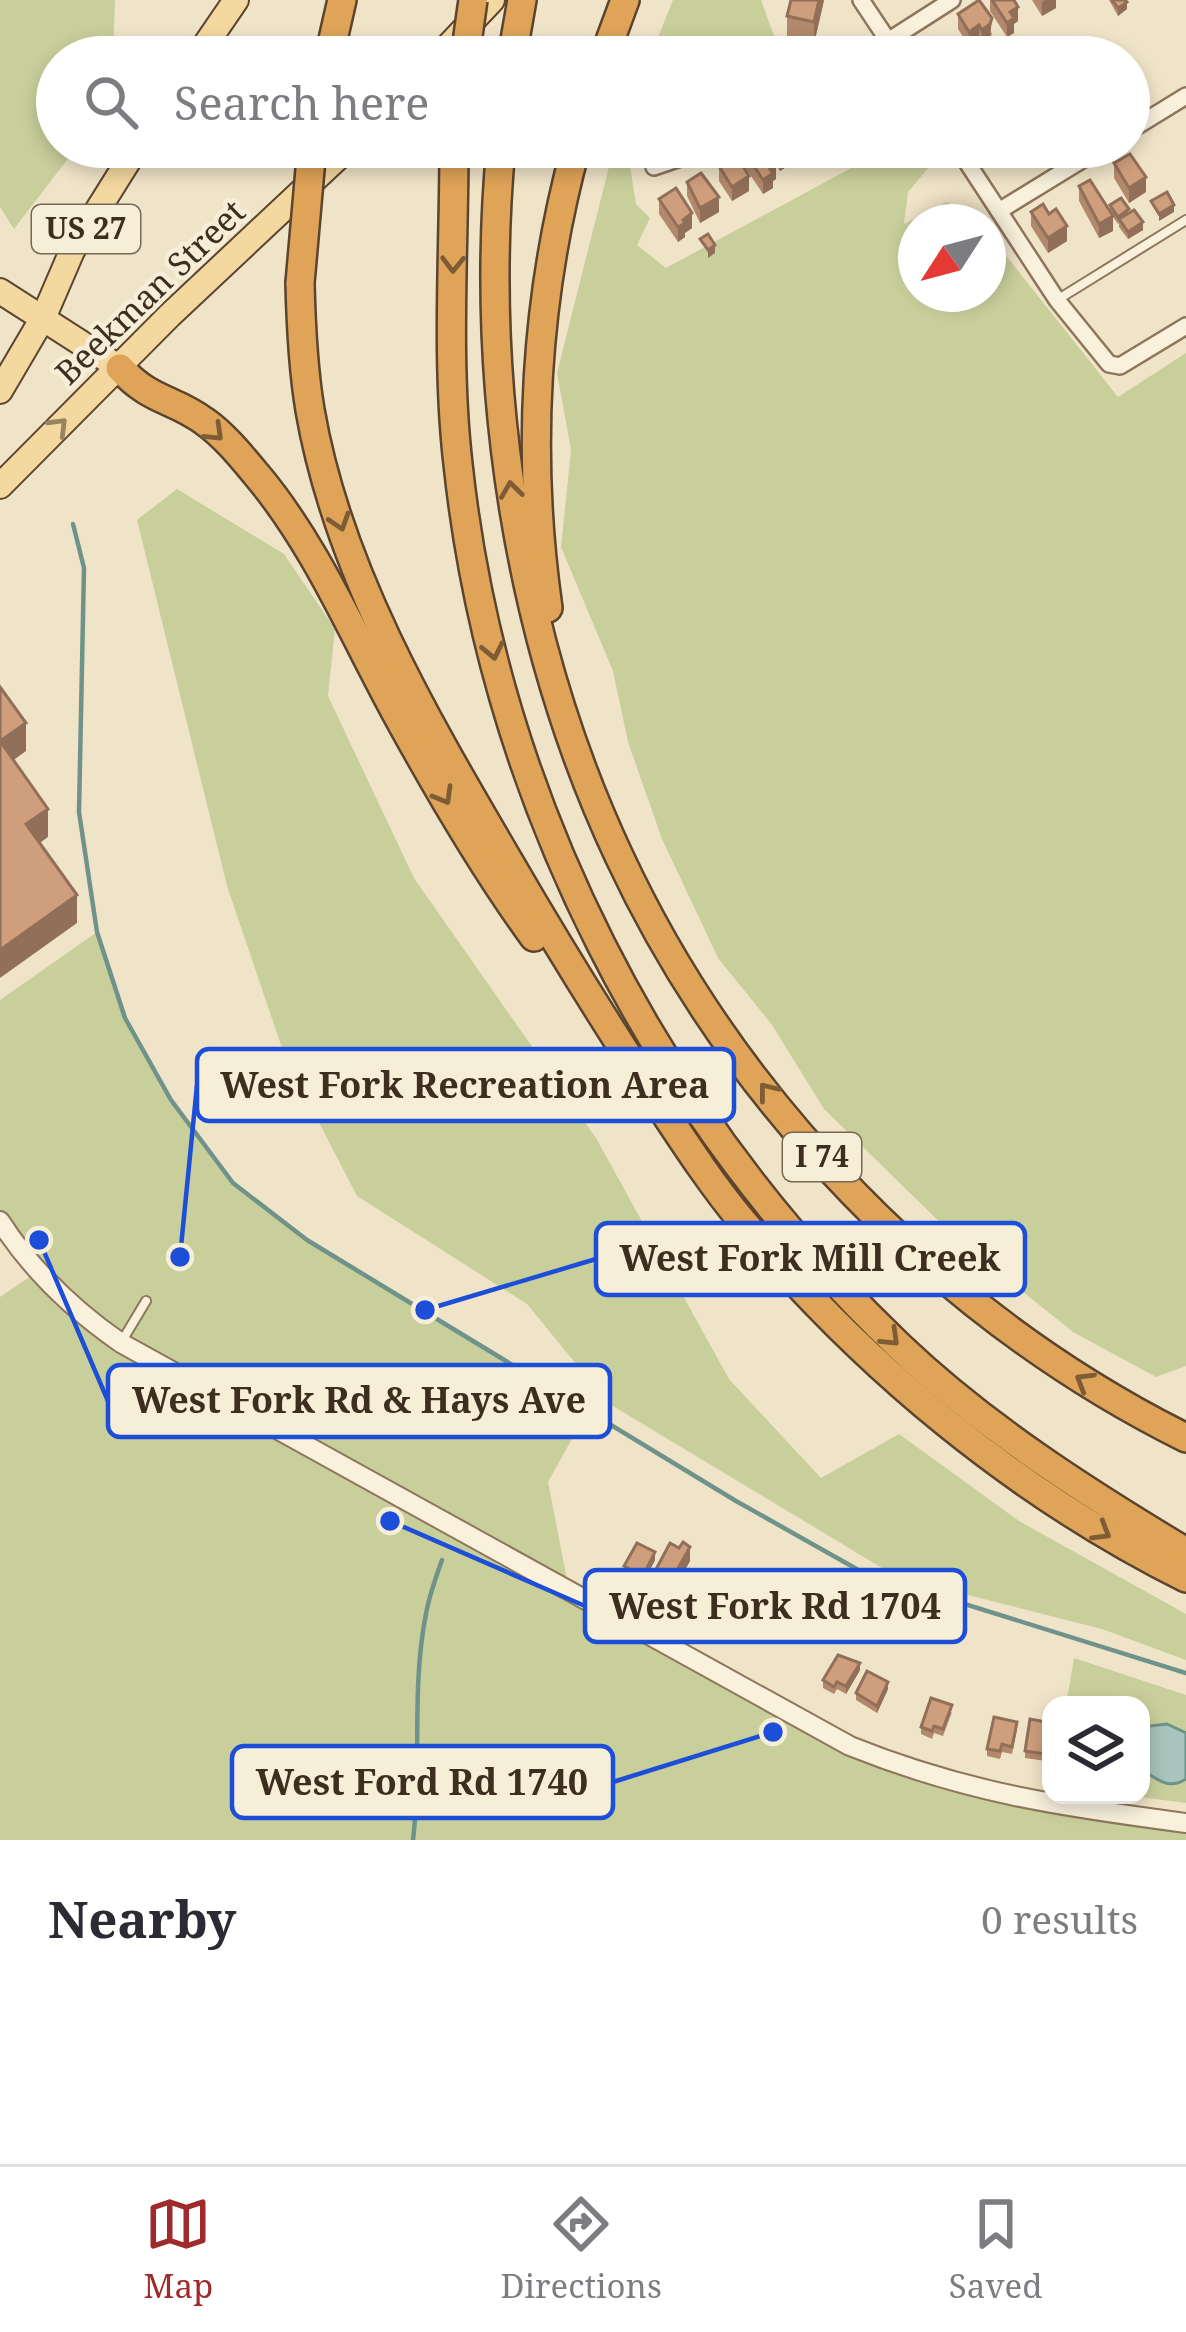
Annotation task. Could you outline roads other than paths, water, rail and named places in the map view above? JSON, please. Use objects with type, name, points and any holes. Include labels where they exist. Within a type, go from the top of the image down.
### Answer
[{"type":"highway","points":[[334,36],[342,0]]},
{"type":"highway","points":[[468,36],[473,0]]},
{"type":"highway","points":[[516,36],[522,0]]},
{"type":"highway","points":[[612,36],[625,0]]},
{"type":"highway","points":[[310,168],[300,283],[310,410],[350,553],[379,620],[489,828],[613,1033],[700,1167],[743,1222],[870,1357],[1039,1492],[1186,1578]]},
{"type":"highway","name":"I 74","points":[[454,168],[452,345],[458,464],[479,590],[518,747],[604,954],[638,1016],[723,1146],[769,1208],[859,1306],[945,1387],[1000,1429],[1186,1552]]},
{"type":"highway","name":"I 74","points":[[499,168],[499,347],[508,475],[524,577],[583,765],[619,856],[673,956],[732,1047],[852,1190],[990,1316],[1070,1372],[1186,1438]]},
{"type":"highway","points":[[571,168],[545,290],[534,435],[550,620],[583,765]]},
{"type":"highway","points":[[120,368],[140,390],[204,420],[288,516],[396,714],[492,876],[579,999],[613,1033]]},
{"type":"main road","points":[[211,36],[236,0]]},
{"type":"main road","points":[[458,36],[492,0]]},
{"type":"main road","name":"Beekman Street","points":[[0,392],[44,316],[72,251],[124,168]]},
{"type":"main road","name":"Beekman Street","points":[[0,486],[170,315],[327,168]]},
{"type":"main road","points":[[0,291],[120,368]]},
{"type":"street","points":[[861,0],[885,36]]},
{"type":"street","points":[[910,36],[952,0]]},
{"type":"street","points":[[1150,118],[1186,96]]},
{"type":"street","points":[[970,168],[994,204]]},
{"type":"street","points":[[1006,206],[1069,168]]},
{"type":"street","points":[[1006,223],[1105,361],[1120,366],[1186,326]]},
{"type":"street","points":[[0,1221],[51,1286],[121,1343],[850,1746],[954,1784],[1016,1799],[1186,1823]]},
{"type":"lane","points":[[1057,300],[1186,220]]},
{"type":"lane","points":[[121,1343],[146,1300]]},
{"type":"water","points":[[1167,1724],[1186,1733],[1186,1779],[1173,1784],[1150,1775],[1150,1726]]},
{"type":"waterway","points":[[73,524],[84,568],[79,812],[97,932],[125,1018],[171,1100],[233,1183],[307,1240],[736,1501],[862,1572],[1186,1673]]},
{"type":"waterway","points":[[413,1840],[422,1642],[442,1560]]},
{"type":"place","name":"West Fork Rd & Hays Ave","points":[[39,1240]]},
{"type":"place","name":"West Fork Recreation Area","points":[[180,1257]]},
{"type":"place","name":"West Fork Mill Creek","points":[[425,1310]]},
{"type":"place","name":"West Fork Rd 1704","points":[[390,1521]]},
{"type":"place","name":"West Ford Rd 1740","points":[[773,1732]]}]
